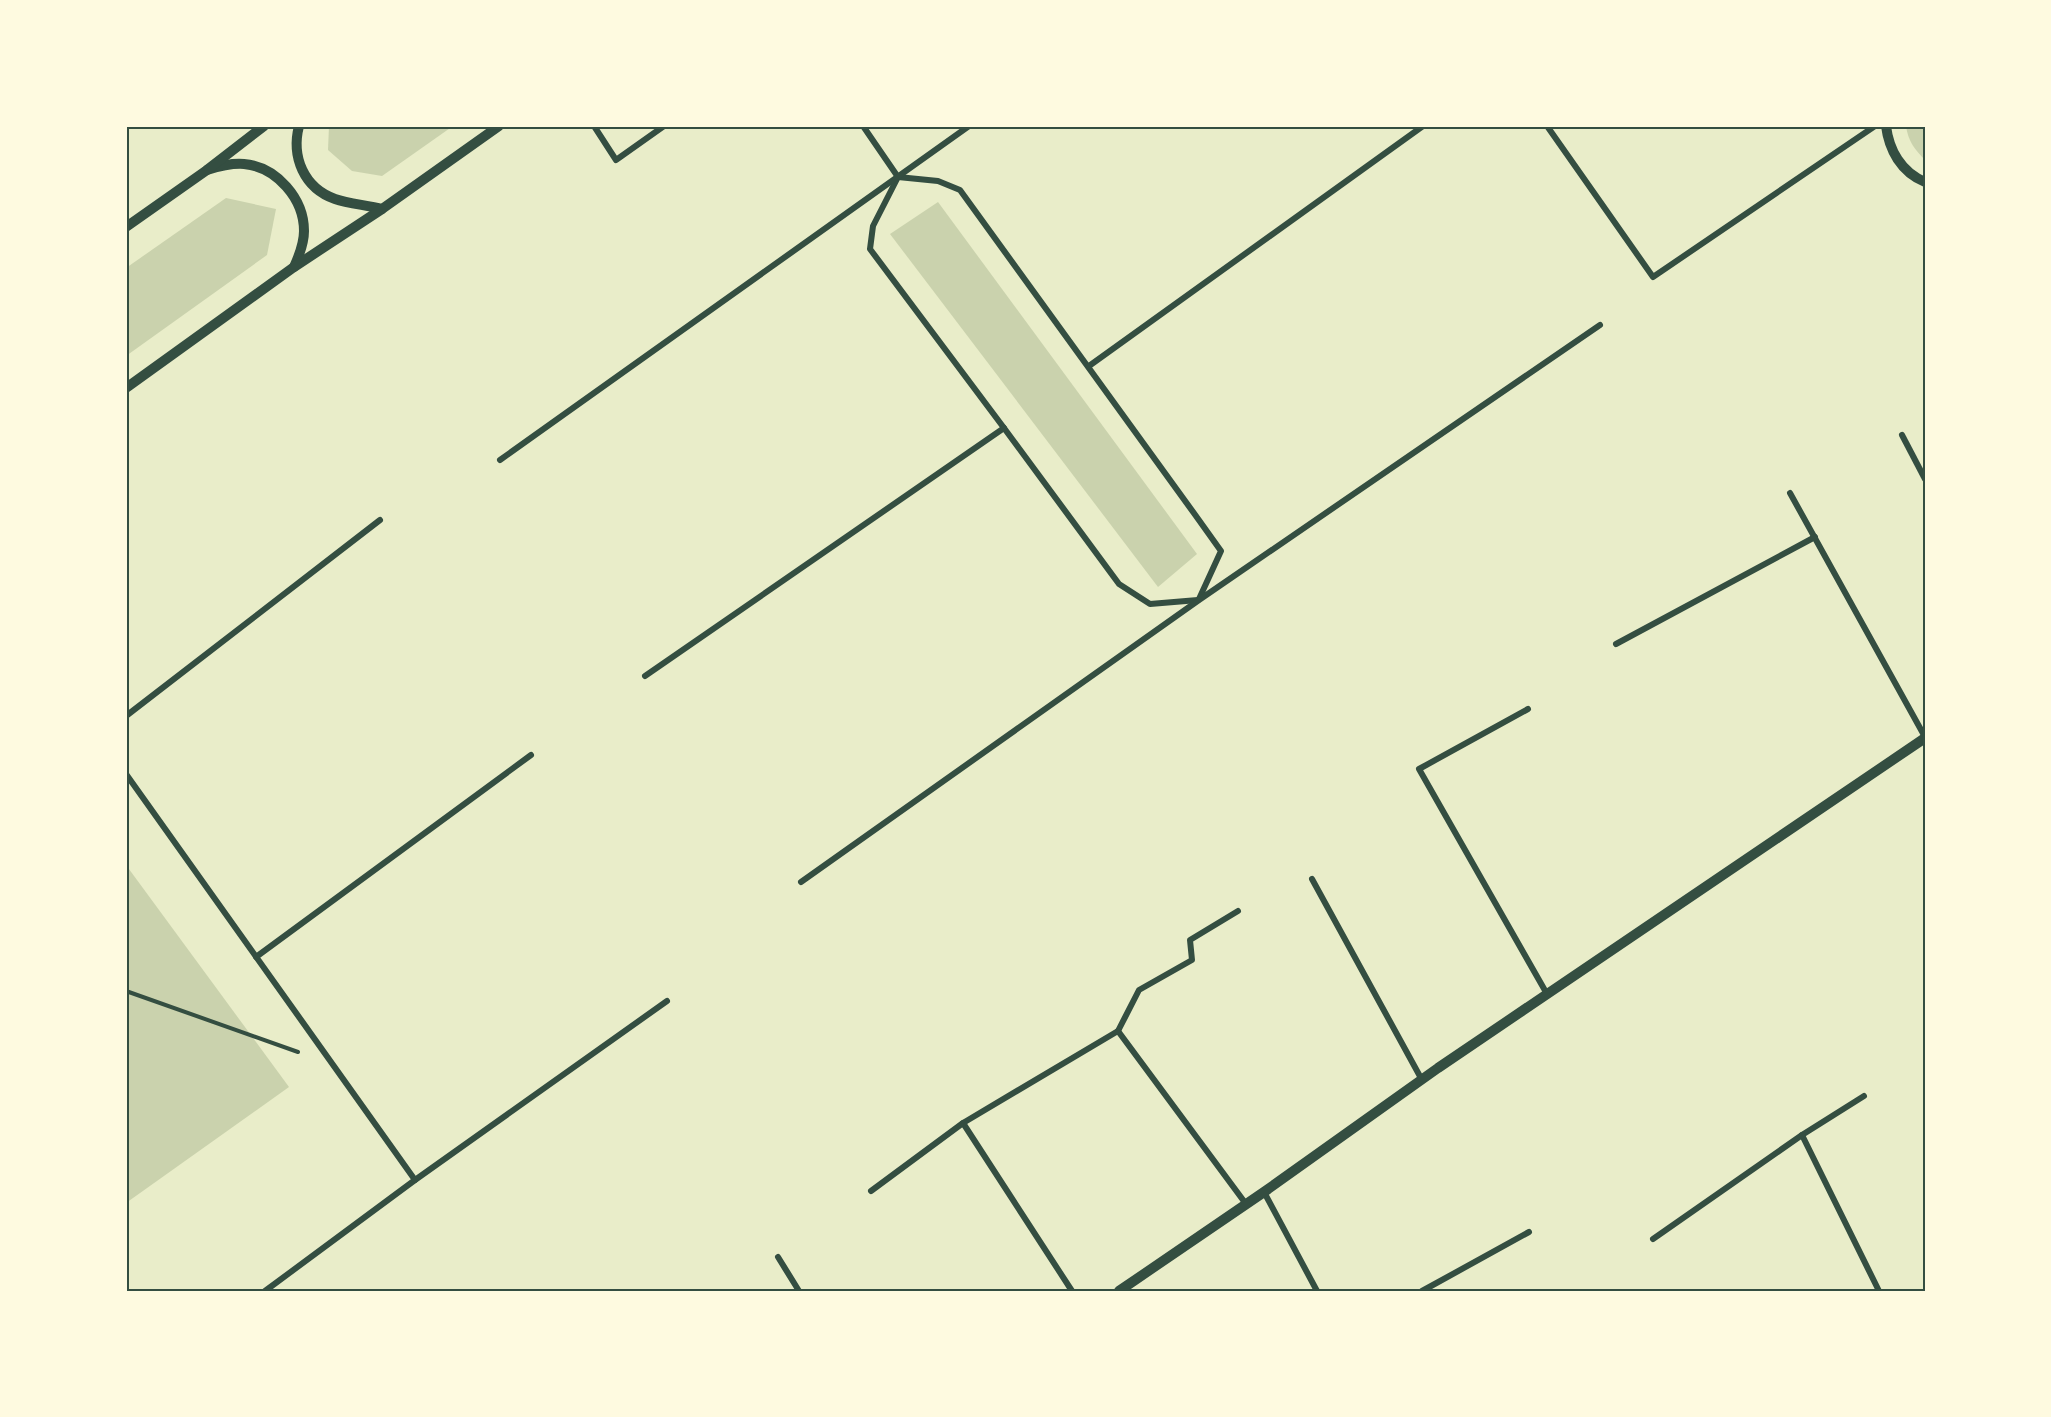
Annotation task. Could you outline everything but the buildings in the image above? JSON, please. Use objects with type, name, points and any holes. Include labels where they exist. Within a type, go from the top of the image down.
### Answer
[{"type":"street","points":[[126,227],[207,170],[264,126]]},
{"type":"street","points":[[299,126],[296,139],[297,158],[305,176],[319,191],[336,200],[382,209]]},
{"type":"street","points":[[126,388],[294,267],[382,209],[499,126]]},
{"type":"street","points":[[594,126],[616,160],[664,126]]},
{"type":"street","points":[[863,126],[898,177],[938,181],[960,190],[1221,551],[1199,600]]},
{"type":"street","points":[[500,460],[969,126]]},
{"type":"street","points":[[1089,366],[1423,126]]},
{"type":"street","points":[[1547,126],[1653,277],[1875,126]]},
{"type":"street","points":[[1886,126],[1888,142],[1899,163],[1916,178],[1925,182]]},
{"type":"street","points":[[207,170],[226,164],[245,164],[264,169],[280,180],[293,194],[301,212],[304,231],[301,250],[294,267]]},
{"type":"street","points":[[898,177],[873,226],[870,249],[1119,585],[1150,604],[1199,600]]},
{"type":"street","points":[[801,882],[1199,600],[1600,325]]},
{"type":"street","points":[[645,676],[1004,428]]},
{"type":"street","points":[[1902,435],[1925,479]]},
{"type":"street","points":[[1119,1291],[1547,994],[1925,737],[1790,493]]},
{"type":"street","points":[[126,716],[380,520]]},
{"type":"street","points":[[1616,644],[1815,537]]},
{"type":"street","points":[[1528,709],[1419,769],[1547,994]]},
{"type":"street","points":[[256,957],[531,755]]},
{"type":"street","points":[[126,774],[415,1180]]},
{"type":"street","points":[[1312,879],[1422,1080]]},
{"type":"street","points":[[872,1191],[963,1123],[1118,1031],[1139,990],[1192,960],[1190,940],[1238,911]]},
{"type":"street","points":[[265,1291],[415,1180],[667,1001]]},
{"type":"street","points":[[1118,1031],[1246,1204]]},
{"type":"street","points":[[1653,1239],[1802,1135],[1864,1096]]},
{"type":"street","points":[[963,1123],[1072,1291]]},
{"type":"street","points":[[1802,1135],[1879,1291]]},
{"type":"street","points":[[1264,1192],[1317,1291]]},
{"type":"street","points":[[1422,1291],[1529,1232]]},
{"type":"street","points":[[778,1257],[799,1291]]},
{"type":"path","points":[[126,991],[333,1065]]},
{"type":"green space","points":[[329,126],[453,126],[382,176],[352,171],[328,150]]},
{"type":"green space","points":[[1906,126],[1925,126],[1925,160],[1912,145]]},
{"type":"green space","points":[[226,198],[276,209],[267,255],[126,356],[126,268]]},
{"type":"green space","points":[[938,202],[1197,554],[1158,587],[890,234]]},
{"type":"green space","points":[[126,865],[289,1087],[126,1203]]}]
